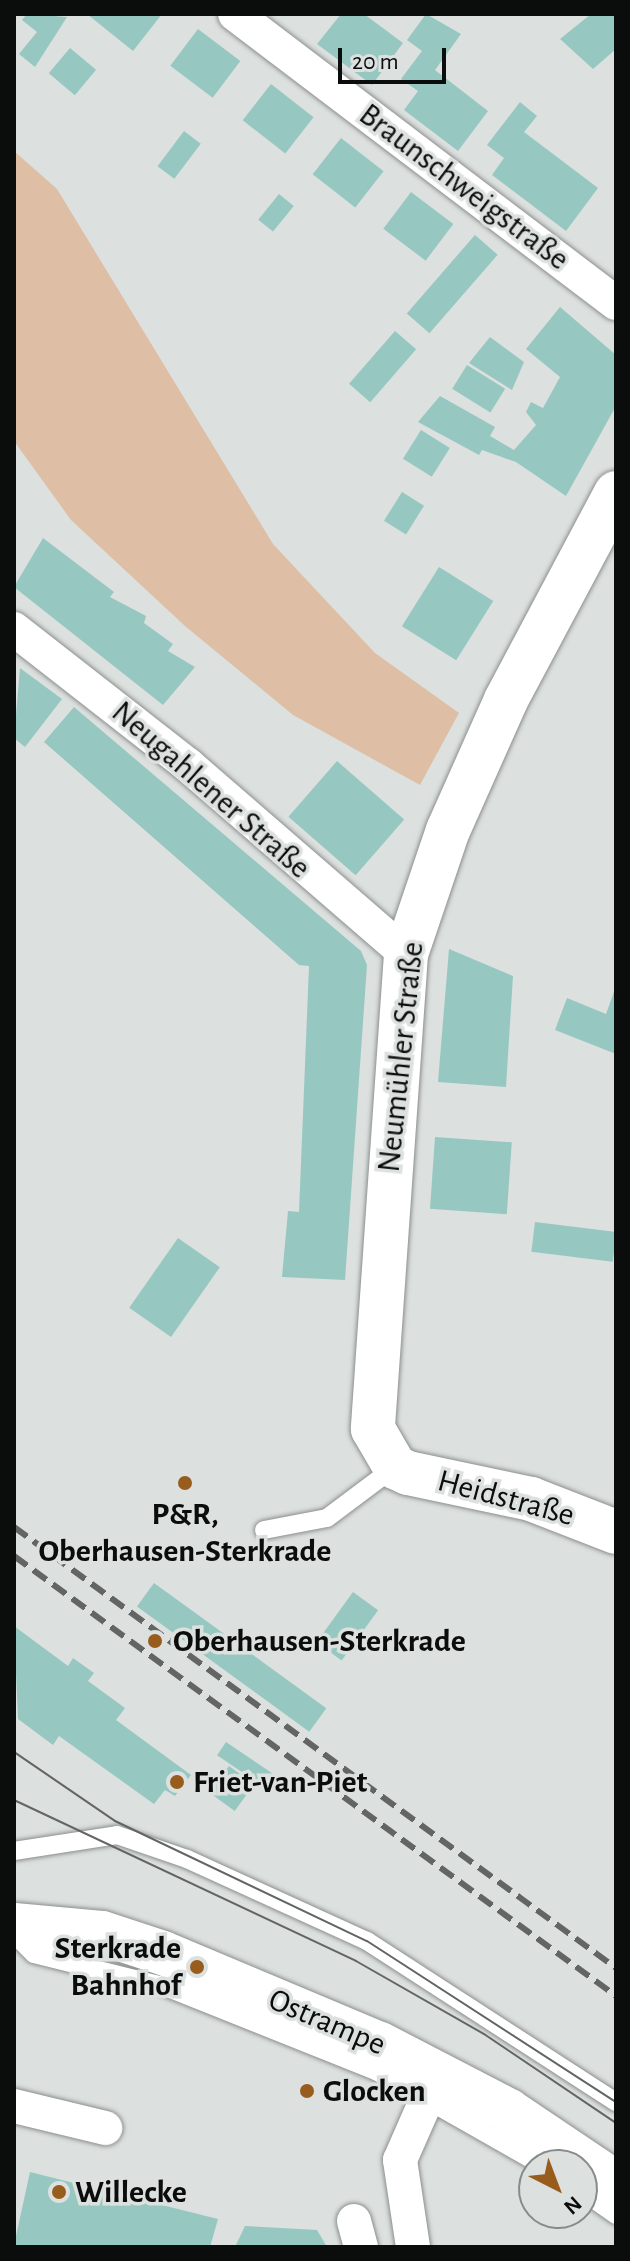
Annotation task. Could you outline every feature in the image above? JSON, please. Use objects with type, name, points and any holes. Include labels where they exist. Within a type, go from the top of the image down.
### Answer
[{"type":"main road","name":"Neumühler Straße","points":[[395,1467],[373,1429],[406,954],[448,830],[500,713],[616,493]]},
{"type":"main road","name":"Heidstraße","points":[[395,1467],[531,1499],[616,1532]]},
{"type":"main road","name":"Ostrampe","points":[[14,1925],[102,1933],[163,1953],[433,2083],[616,2183]]},
{"type":"street","name":"Braunschweigstraße","points":[[235,14],[616,303]]},
{"type":"street","name":"Neugahlener Straße","points":[[14,629],[188,765],[406,954]]},
{"type":"street","points":[[413,2247],[400,2160],[433,2083]]},
{"type":"street","points":[[14,2106],[105,2128]]},
{"type":"lane","points":[[264,1530],[327,1518],[395,1467]]},
{"type":"lane","points":[[14,1851],[117,1835],[187,1859],[367,1941],[616,2102]]},
{"type":"lane","points":[[14,1934],[34,1954],[163,1986],[433,2083],[521,2149]]},
{"type":"lane","points":[[598,2202],[616,2215]]},
{"type":"shaded area","points":[[14,151],[57,189],[273,544],[375,653],[459,713],[420,785],[293,715],[185,626],[71,520],[14,441]]},
{"type":"building","points":[[27,14],[67,17],[35,67],[19,54],[37,32],[22,20]]},
{"type":"building","points":[[87,14],[162,14],[133,51]]},
{"type":"building","points":[[341,14],[364,14],[403,43],[372,85],[317,44]]},
{"type":"building","points":[[426,14],[461,34],[435,70],[488,111],[458,151],[404,110],[418,91],[401,79],[422,51],[407,40]]},
{"type":"building","points":[[591,14],[616,14],[616,49],[593,69],[560,39]]},
{"type":"building","points":[[198,29],[240,61],[213,98],[170,66]]},
{"type":"building","points":[[70,48],[96,70],[75,95],[49,73]]},
{"type":"building","points":[[271,84],[314,117],[285,153],[243,120]]},
{"type":"building","points":[[520,102],[537,116],[524,132],[598,188],[566,231],[492,175],[504,158],[487,145]]},
{"type":"building","points":[[184,131],[201,144],[174,179],[158,166]]},
{"type":"building","points":[[341,138],[384,171],[355,207],[313,174]]},
{"type":"building","points":[[411,192],[453,224],[426,261],[383,229]]},
{"type":"building","points":[[279,194],[294,206],[273,232],[258,220]]},
{"type":"building","points":[[475,235],[498,255],[429,333],[407,313]]},
{"type":"building","points":[[560,307],[616,355],[616,406],[566,496],[516,462],[482,450],[479,455],[418,422],[440,396],[495,427],[490,436],[514,450],[536,425],[526,412],[531,402],[543,408],[560,377],[526,349]]},
{"type":"building","points":[[395,331],[416,349],[370,402],[349,384]]},
{"type":"building","points":[[490,337],[524,362],[512,390],[469,363]]},
{"type":"building","points":[[467,365],[505,389],[490,413],[452,389]]},
{"type":"building","points":[[421,430],[450,448],[432,477],[403,459]]},
{"type":"building","points":[[402,492],[424,506],[406,535],[384,521]]},
{"type":"building","points":[[43,538],[114,592],[110,597],[146,616],[144,623],[173,644],[168,651],[195,667],[163,705],[14,587]]},
{"type":"building","points":[[439,567],[493,601],[456,660],[402,626]]},
{"type":"building","points":[[20,668],[62,699],[25,747],[14,738]]},
{"type":"building","points":[[74,707],[361,951],[367,965],[345,1280],[282,1277],[288,1211],[299,1212],[309,966],[299,965],[44,742]]},
{"type":"building","points":[[337,761],[404,819],[356,875],[288,817]]},
{"type":"building","points":[[449,949],[513,976],[506,1087],[438,1082]]},
{"type":"building","points":[[616,986],[616,1054],[555,1030],[567,998],[606,1014]]},
{"type":"building","points":[[435,1137],[512,1142],[507,1214],[430,1209]]},
{"type":"building","points":[[535,1222],[616,1232],[613,1262],[531,1252]]},
{"type":"building","points":[[178,1238],[220,1267],[171,1337],[129,1308]]},
{"type":"building","points":[[154,1583],[326,1708],[309,1732],[137,1606]]},
{"type":"building","points":[[353,1592],[378,1610],[342,1660],[317,1642]]},
{"type":"building","points":[[14,1626],[68,1666],[73,1658],[94,1673],[88,1681],[125,1708],[116,1720],[191,1775],[175,1796],[165,1790],[154,1804],[59,1736],[53,1745],[18,1719]]},
{"type":"building","points":[[226,1742],[277,1777],[268,1790],[217,1755]]},
{"type":"building","points":[[229,1766],[254,1784],[235,1811],[210,1793]]},
{"type":"building","points":[[30,2172],[218,2219],[210,2247],[14,2245]]},
{"type":"building","points":[[245,2226],[317,2230],[327,2247],[235,2247]]},
{"type":"tram line","points":[[14,1752],[115,1821],[367,1941],[616,2102]]},
{"type":"tram line","points":[[14,1800],[356,1961],[484,2034],[616,2123]]},
{"type":"railway","points":[[14,1527],[616,1968]]},
{"type":"railway","points":[[14,1556],[616,1996]]},
{"type":"place","name":"P&R, Oberhausen-Sterkrade","points":[[185,1483]]},
{"type":"place","name":"Oberhausen-Sterkrade","points":[[155,1641]]},
{"type":"place","name":"Friet-van-Piet","points":[[177,1782]]},
{"type":"place","name":"Sterkrade Bahnhof","points":[[197,1967]]},
{"type":"place","name":"Glocken","points":[[307,2091]]},
{"type":"place","name":"Willecke","points":[[59,2192]]}]
